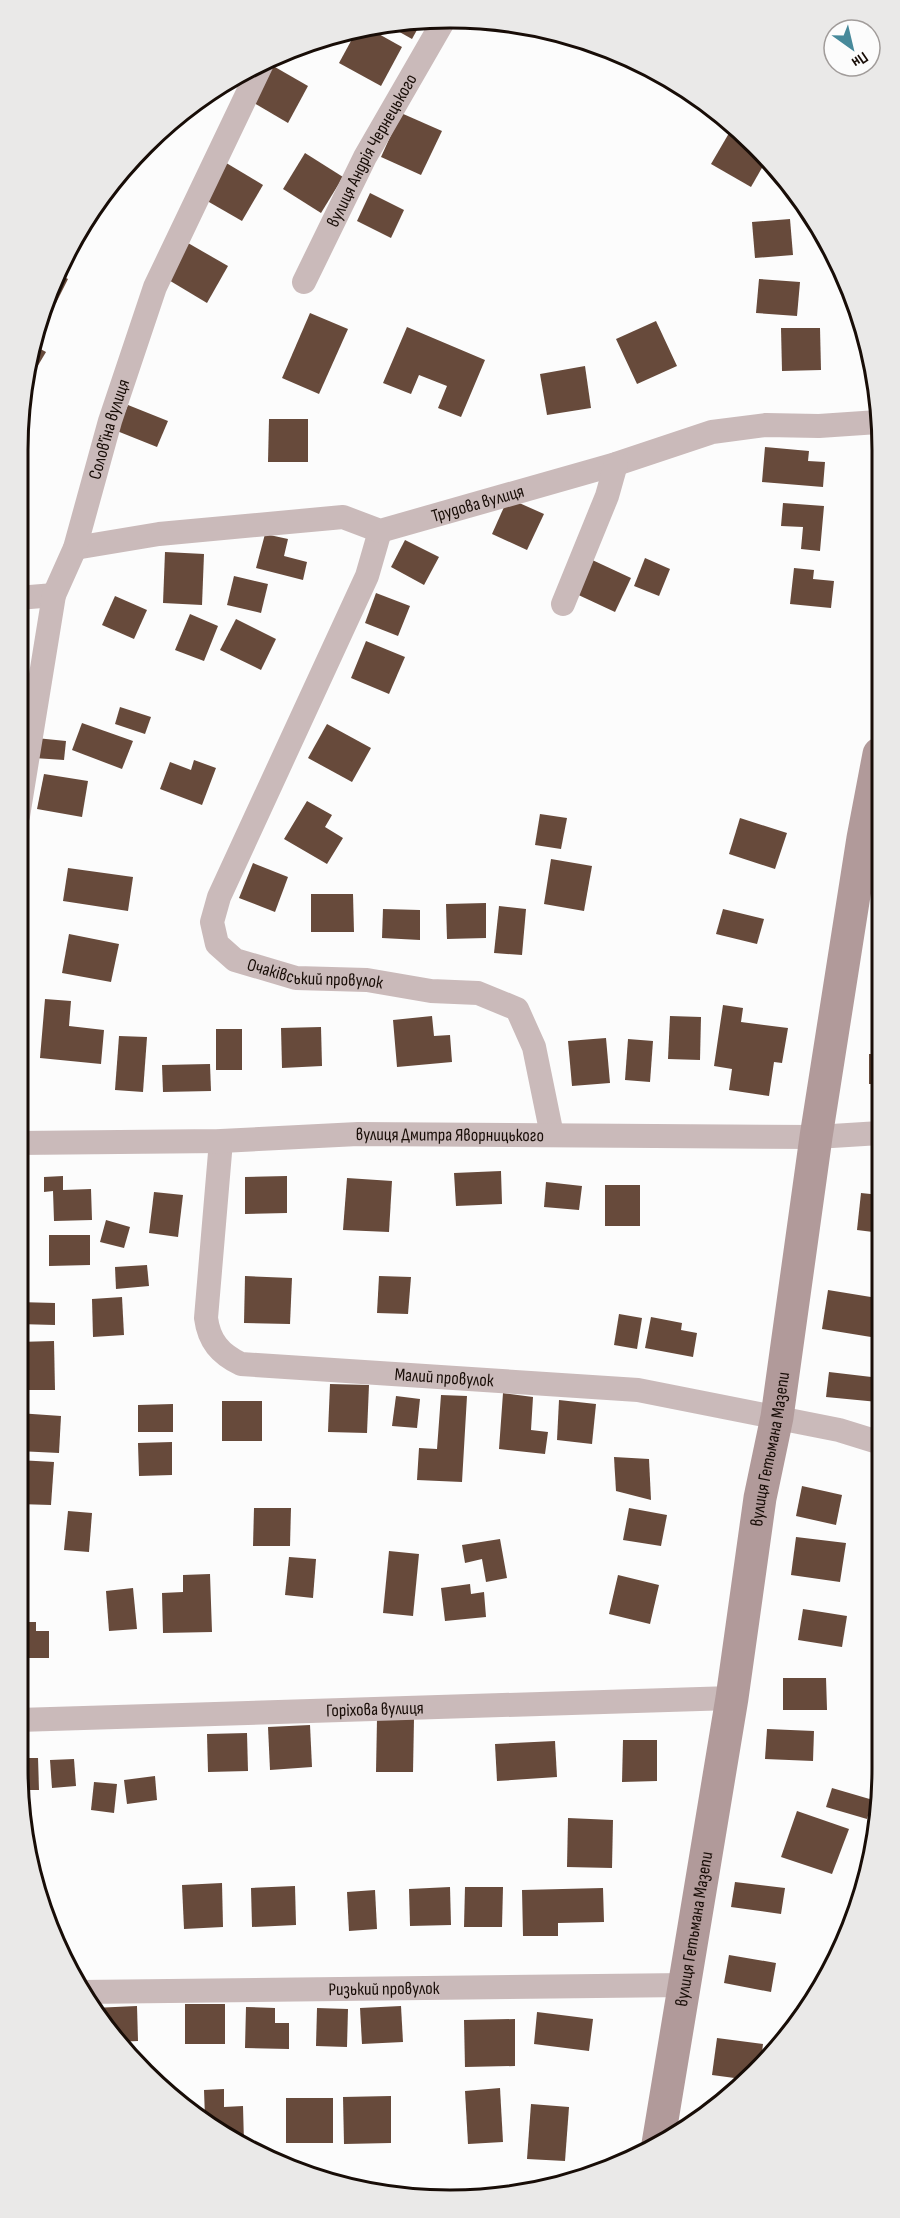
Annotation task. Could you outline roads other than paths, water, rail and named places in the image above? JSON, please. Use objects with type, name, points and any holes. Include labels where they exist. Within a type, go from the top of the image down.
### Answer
[{"type":"street","name":"вулиця Андрія Чернецького","points":[[304,282],[365,157],[439,28]]},
{"type":"street","name":"Солов'їна вулиця","points":[[28,755],[54,595],[75,548],[110,421],[155,287],[256,76]]},
{"type":"street","name":"Трудова вулиця","points":[[380,531],[616,464],[712,432],[766,425],[819,426],[871,422]]},
{"type":"street","points":[[563,604],[599,517],[616,464]]},
{"type":"street","points":[[75,548],[159,534],[343,517],[380,531]]},
{"type":"street","name":"Очаківський провулок","points":[[380,531],[367,576],[219,897],[212,922],[217,944],[235,960],[296,978],[368,980],[431,991],[478,993],[517,1009],[534,1047],[552,1135]]},
{"type":"street","points":[[28,597],[54,595]]},
{"type":"street","name":"вулиця Гетьмана Мазепи","points":[[660,2134],[732,1698],[760,1498],[777,1417],[816,1137],[871,839]]},
{"type":"street","name":"вулиця Дмитра Яворницького","points":[[28,1143],[221,1141],[358,1134],[816,1137],[872,1134]]},
{"type":"street","name":"Малий провулок","points":[[221,1141],[206,1318],[208,1331],[215,1346],[228,1358],[241,1364],[638,1390],[839,1430],[872,1440]]},
{"type":"street","name":"Горіхова вулиця","points":[[28,1720],[732,1698]]},
{"type":"street","name":"Ризький провулок","points":[[93,1992],[686,1985]]}]
